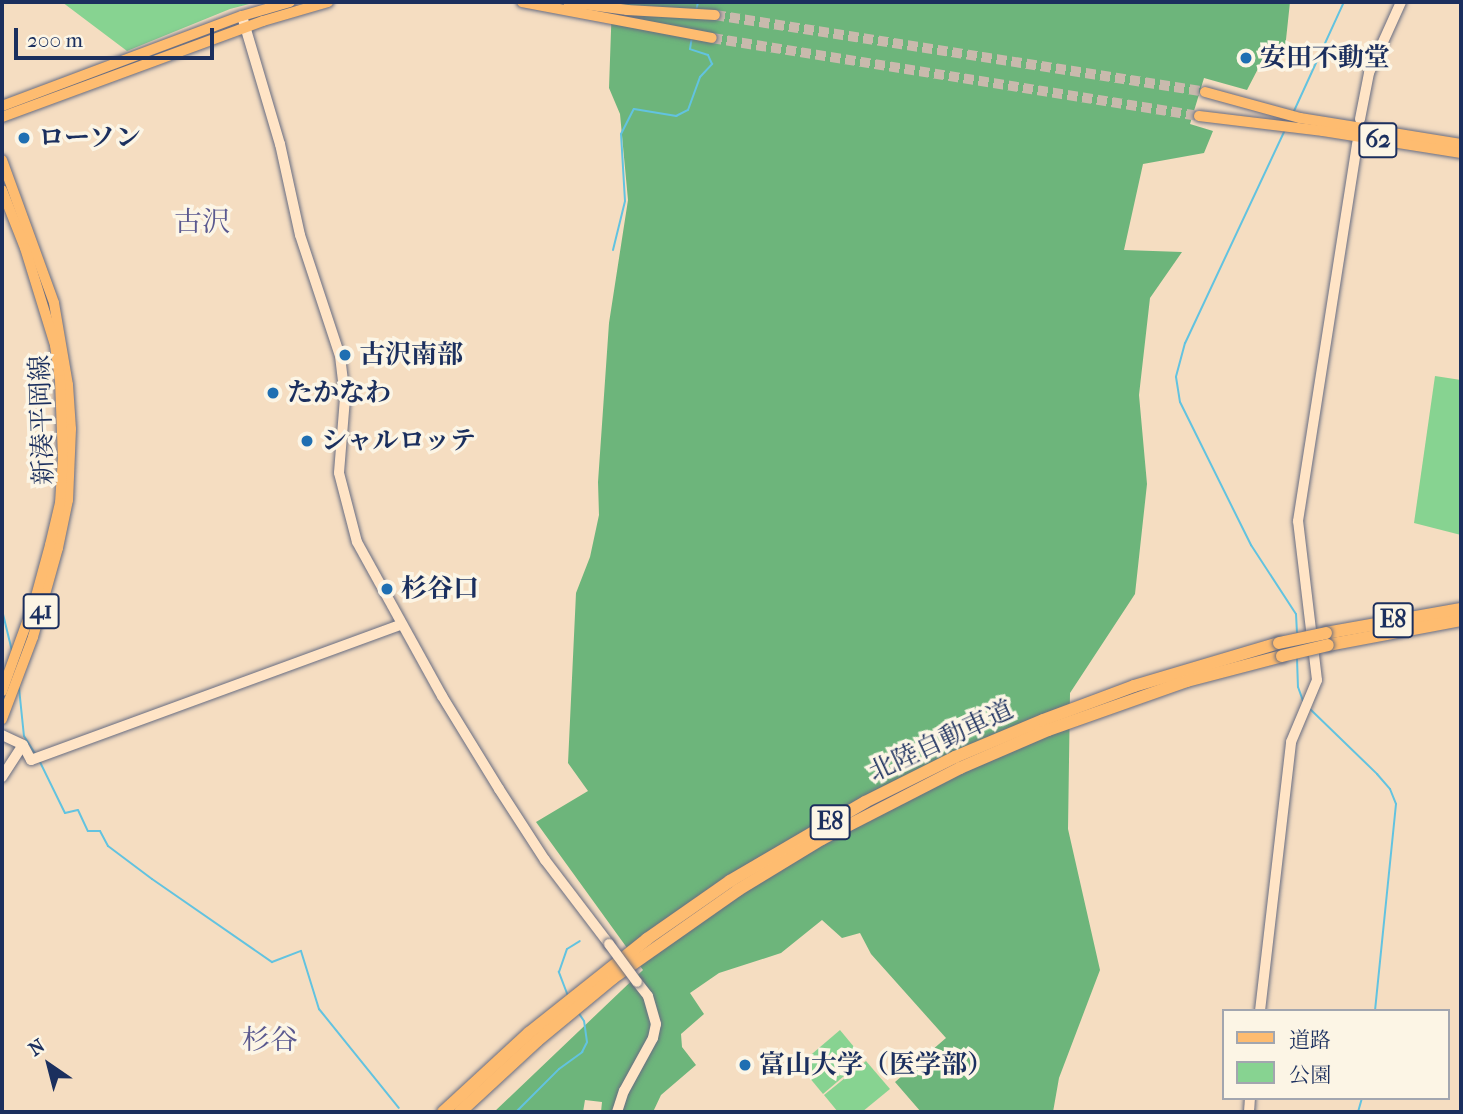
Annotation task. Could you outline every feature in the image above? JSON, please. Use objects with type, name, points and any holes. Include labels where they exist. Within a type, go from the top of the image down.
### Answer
[{"type":"highway","name":"北陸自動車道","points":[[443,1112],[528,1033],[647,939],[730,881],[835,818],[944,762],[1043,719],[1134,686],[1461,609]]},
{"type":"highway","name":"北陸自動車道","points":[[1327,639],[1461,620]]},
{"type":"highway","name":"北陸自動車道","points":[[460,1112],[537,1041],[613,978],[738,890],[833,832],[960,768],[1048,730],[1280,650]]},
{"type":"main road","points":[[2,106],[242,16],[290,2]]},
{"type":"main road","points":[[2,117],[247,27],[328,2]]},
{"type":"main road","points":[[522,2],[712,38]]},
{"type":"main road","points":[[568,2],[627,10],[715,15]]},
{"type":"main road","name":"62","points":[[1205,92],[1283,114],[1297,123],[1461,153]]},
{"type":"main road","name":"62","points":[[1199,116],[1277,127],[1297,123],[1461,144]]},
{"type":"main road","name":"新湊平岡線","points":[[2,160],[54,303],[68,385],[71,429],[68,500],[58,548],[33,637],[2,719]]},
{"type":"main road","name":"新湊平岡線","points":[[2,190],[44,306],[55,345],[60,380],[63,458],[60,503],[50,545],[35,600],[2,691]]},
{"type":"street","points":[[1360,120],[1369,73],[1401,2]]},
{"type":"street","points":[[242,16],[280,144],[300,235],[340,356],[345,398],[339,473],[357,542],[442,696],[540,851],[637,982],[654,1011],[653,1038],[624,1091],[617,1112]]},
{"type":"street","points":[[1260,1009],[1291,742],[1312,696],[1317,666],[1298,521],[1357,144]]},
{"type":"street","points":[[2,735],[23,745],[31,760],[402,624]]},
{"type":"street","points":[[2,777],[23,745]]},
{"type":"green space","points":[[62,2],[257,2],[230,9],[127,51]]},
{"type":"green space","points":[[612,2],[1290,2],[1285,49],[1261,63],[1247,90],[1204,78],[1190,124],[1213,131],[1204,153],[1143,164],[1124,250],[1182,252],[1150,298],[1139,395],[1147,484],[1135,594],[1070,693],[1068,829],[1100,970],[1059,1078],[1053,1112],[921,1112],[895,1082],[946,1038],[871,954],[860,933],[842,938],[822,920],[781,953],[719,973],[690,993],[704,1014],[681,1034],[682,1047],[696,1065],[661,1095],[653,1112],[601,1112],[602,1102],[585,1100],[583,1112],[494,1112],[643,970],[536,822],[588,791],[568,763],[576,593],[590,557],[599,515],[598,482],[609,323],[628,200],[620,114],[609,88]]},
{"type":"green space","points":[[1435,376],[1461,380],[1461,535],[1414,523]]},
{"type":"green space","points":[[840,1030],[864,1059],[823,1094],[799,1065]]},
{"type":"green space","points":[[866,1061],[890,1089],[862,1112],[838,1112],[824,1095]]},
{"type":"waterway","points":[[696,11],[698,2]]},
{"type":"waterway","points":[[1294,111],[1344,2]]},
{"type":"waterway","points":[[613,250],[625,201],[621,134],[634,109],[676,116],[688,110],[700,77],[712,64],[708,55],[690,49],[692,37]]},
{"type":"waterway","points":[[1284,132],[1185,343],[1176,377],[1180,402],[1251,545],[1296,614],[1297,632]]},
{"type":"waterway","points":[[2,610],[12,651]]},
{"type":"waterway","points":[[1297,659],[1298,687],[1303,701]]},
{"type":"waterway","points":[[19,688],[24,736],[36,755]]},
{"type":"waterway","points":[[1309,708],[1377,774],[1390,789],[1396,804],[1375,1009]]},
{"type":"waterway","points":[[39,760],[65,813],[78,810],[88,831],[100,831],[108,846],[152,879],[272,962],[301,951],[319,1009],[399,1108]]},
{"type":"waterway","points":[[568,996],[559,972],[567,949],[580,941]]},
{"type":"waterway","points":[[516,1112],[559,1069],[582,1052],[587,1042],[584,1021],[578,1012]]},
{"type":"waterway","points":[[1358,1112],[1361,1100]]},
{"type":"tunnel","points":[[715,15],[1205,92]]},
{"type":"tunnel","points":[[712,38],[1199,116]]},
{"type":"place","name":"安田不動堂","points":[[1246,58]]},
{"type":"place","name":"ローソン","points":[[24,138]]},
{"type":"place","name":"古沢南部","points":[[345,355]]},
{"type":"place","name":"たかなわ","points":[[273,393]]},
{"type":"place","name":"シャルロッテ","points":[[307,441]]},
{"type":"place","name":"杉谷口","points":[[387,589]]},
{"type":"place","name":"富山大学（医学部）","points":[[745,1065]]},
{"type":"district","name":"古沢","points":[[202,222]]},
{"type":"district","name":"杉谷","points":[[270,1040]]}]
